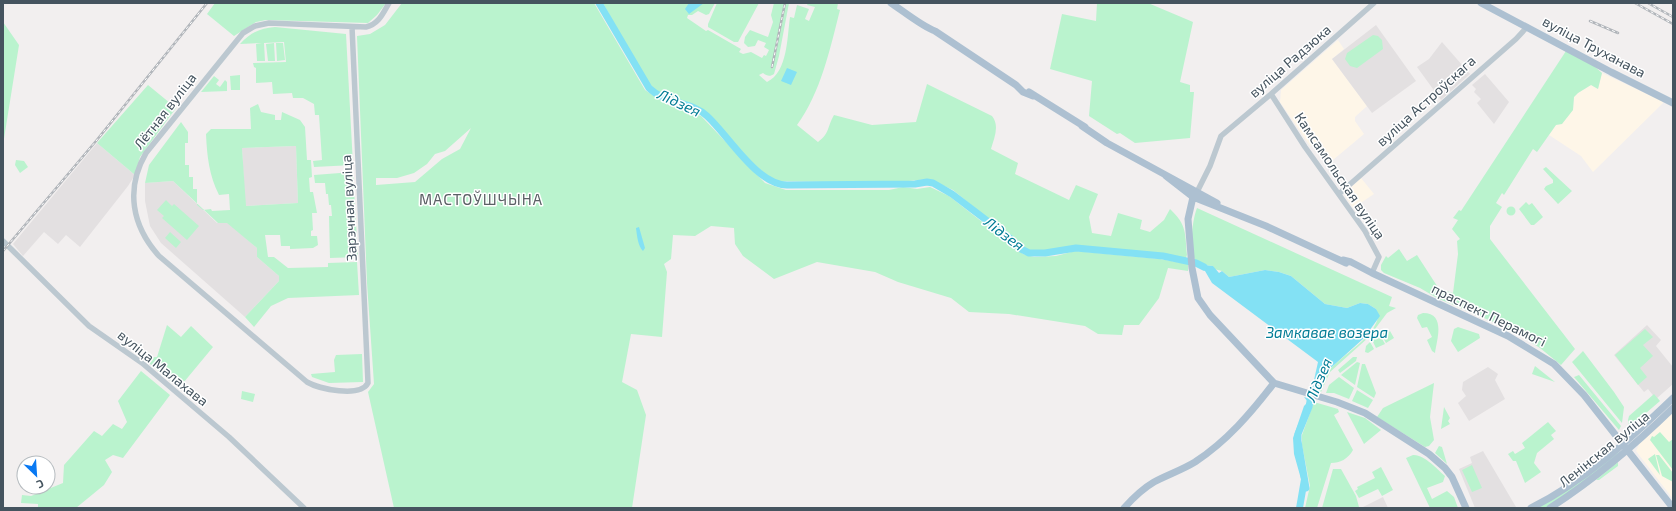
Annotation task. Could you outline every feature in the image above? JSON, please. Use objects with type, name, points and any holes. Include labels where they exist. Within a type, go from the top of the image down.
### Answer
[{"type":"main road","name":"праспект Перамогі","points":[[891,3],[921,22],[926,28],[935,31],[1016,85],[1023,92],[1033,96],[1082,126],[1110,139],[1141,162],[1195,194],[1508,336],[1546,358],[1568,376],[1673,508]]},
{"type":"main road","name":"вуліца Труханава","points":[[1481,3],[1673,103]]},
{"type":"main road","points":[[1195,194],[1188,219],[1192,268],[1198,298],[1204,308],[1274,383],[1319,396],[1365,413],[1429,454],[1445,468],[1452,477],[1466,508]]},
{"type":"main road","points":[[1124,508],[1137,494],[1153,482],[1193,463],[1228,437],[1274,383]]},
{"type":"main road","name":"Ленінская вуліца","points":[[1531,508],[1626,447],[1673,398]]},
{"type":"main road","name":"Ленінская вуліца","points":[[1550,508],[1580,488],[1673,408]]},
{"type":"street","name":"Лётная вуліца","points":[[366,386],[361,389],[339,391],[317,388],[286,366],[159,256],[150,246],[139,227],[134,200],[139,169],[146,153],[243,33],[256,26],[269,23],[366,28],[376,24],[389,3]]},
{"type":"street","name":"вуліца Радзюка","points":[[1195,194],[1210,166],[1220,136],[1271,94],[1372,5]]},
{"type":"street","name":"Зарэчная вуліца","points":[[352,27],[367,356],[368,383],[366,386]]},
{"type":"street","name":"вуліца Астроўскага","points":[[1340,193],[1516,39],[1527,27]]},
{"type":"street","name":"Камсамольская вуліца","points":[[1271,94],[1305,147],[1340,193],[1365,231],[1379,257],[1372,273]]},
{"type":"street","name":"вуліца Малахава","points":[[3,241],[89,326],[142,363],[229,437],[304,508]]},
{"type":"shaded area","points":[[1376,25],[1416,81],[1372,113],[1332,59]]},
{"type":"shaded area","points":[[1338,40],[1344,49],[1332,59],[1367,106],[1355,117],[1355,121],[1364,134],[1327,165],[1312,145],[1310,146],[1280,102],[1281,90]]},
{"type":"shaded area","points":[[1442,42],[1470,74],[1441,100],[1417,67],[1429,59]]},
{"type":"shaded area","points":[[1602,73],[1662,101],[1663,103],[1593,172],[1581,156],[1549,135],[1556,125],[1573,110],[1574,97],[1578,93],[1591,85],[1598,89]]},
{"type":"shaded area","points":[[1485,74],[1509,102],[1494,124],[1477,103],[1481,99],[1474,92],[1476,89],[1472,85]]},
{"type":"shaded area","points":[[97,143],[135,175],[128,186],[80,247],[66,235],[58,244],[44,232],[23,256],[13,244]]},
{"type":"shaded area","points":[[296,146],[298,203],[245,206],[242,148]]},
{"type":"shaded area","points":[[1361,178],[1374,194],[1353,208],[1344,194]]},
{"type":"shaded area","points":[[173,181],[217,223],[227,222],[257,248],[257,257],[279,276],[279,281],[245,317],[161,243],[150,226],[145,201],[145,183]]},
{"type":"shaded area","points":[[1647,325],[1661,340],[1656,346],[1673,367],[1673,384],[1656,399],[1648,389],[1644,392],[1614,355]]},
{"type":"shaded area","points":[[1488,367],[1498,374],[1495,380],[1505,399],[1469,421],[1458,403],[1466,396],[1462,390],[1463,382]]},
{"type":"shaded area","points":[[1673,411],[1673,499],[1636,451],[1640,443]]},
{"type":"shaded area","points":[[1483,451],[1516,507],[1475,508],[1459,469],[1472,463],[1470,457]]},
{"type":"shaded area","points":[[1383,497],[1388,508],[1361,508]]},
{"type":"green space","points":[[215,3],[386,3],[377,15],[368,23],[266,20],[256,22],[234,36],[207,14]]},
{"type":"green space","points":[[402,3],[594,3],[645,90],[666,104],[701,116],[765,183],[786,190],[889,190],[903,187],[917,189],[930,187],[949,196],[1023,254],[1034,257],[1056,256],[1075,251],[1160,259],[1188,264],[1188,271],[1168,268],[1159,298],[1139,325],[1124,325],[1122,335],[1098,334],[1085,326],[1009,314],[969,312],[951,298],[898,282],[875,272],[817,262],[774,279],[743,256],[735,244],[734,228],[711,226],[695,236],[673,235],[671,259],[664,264],[667,272],[662,337],[631,334],[622,382],[637,390],[646,415],[632,508],[394,508],[368,392],[374,384],[367,283],[357,36],[370,34],[385,25]],"holes":[[[471,128],[460,149],[442,159],[415,182],[376,185],[376,178],[397,178],[414,173],[427,164],[435,154],[445,151]]]},
{"type":"green space","points":[[603,3],[715,3],[709,14],[706,15],[698,11],[692,15],[688,15],[687,18],[706,31],[708,30],[741,49],[739,52],[743,54],[751,52],[762,58],[764,55],[766,56],[769,50],[764,47],[766,43],[758,40],[755,46],[748,47],[744,43],[745,37],[750,30],[768,37],[773,22],[771,15],[774,3],[789,3],[774,74],[771,76],[763,73],[759,75],[767,82],[774,77],[783,62],[790,17],[794,18],[797,5],[809,9],[805,19],[809,21],[815,7],[807,5],[808,3],[838,3],[837,9],[840,10],[824,70],[812,99],[797,125],[818,142],[825,136],[834,115],[872,125],[916,122],[927,84],[992,116],[996,124],[996,128],[991,149],[1018,163],[1015,174],[1069,200],[1076,185],[1098,194],[1089,217],[1092,233],[1111,236],[1118,213],[1142,220],[1140,229],[1150,232],[1164,220],[1170,209],[1180,220],[1184,230],[1187,255],[1186,258],[1074,246],[1044,252],[1026,250],[953,190],[929,179],[889,183],[776,181],[749,159],[709,115],[697,107],[663,95],[651,85],[636,64]]},
{"type":"green space","points":[[717,3],[759,3],[738,42],[734,42],[708,27]]},
{"type":"green space","points":[[1097,3],[1148,3],[1193,22],[1180,82],[1190,85],[1190,92],[1194,92],[1190,138],[1135,143],[1120,133],[1117,134],[1089,116],[1092,81],[1050,69],[1062,14],[1096,21]]},
{"type":"green space","points":[[3,22],[19,45],[3,145]]},
{"type":"green space","points":[[275,27],[346,34],[353,165],[314,167],[313,161],[322,160],[319,115],[315,115],[314,104],[303,98],[293,98],[292,93],[273,94],[272,82],[256,83],[256,68],[254,67],[253,63],[286,62],[284,42],[264,43],[265,61],[257,61],[256,44],[262,43],[240,44],[256,32]]},
{"type":"green space","points":[[1373,35],[1378,36],[1382,40],[1383,49],[1357,68],[1350,66],[1345,59],[1347,53]]},
{"type":"green space","points":[[274,43],[275,61],[268,61],[266,44]]},
{"type":"green space","points":[[276,43],[283,43],[285,60],[277,61]]},
{"type":"green space","points":[[1566,51],[1594,66],[1602,73],[1598,89],[1591,85],[1578,93],[1574,97],[1573,110],[1562,124],[1556,125],[1537,152],[1533,149],[1504,195],[1502,193],[1496,203],[1502,207],[1490,226],[1490,239],[1575,349],[1561,365],[1540,348],[1510,329],[1437,298],[1420,288],[1384,273],[1381,270],[1381,265],[1386,256],[1388,258],[1399,249],[1407,261],[1417,255],[1439,289],[1453,293],[1458,254],[1457,241],[1460,239],[1452,229],[1458,220],[1453,218],[1459,210],[1461,211]]},
{"type":"green space","points":[[240,75],[240,90],[231,90],[230,76]]},
{"type":"green space","points":[[214,76],[219,80],[216,84],[220,87],[225,80],[227,82],[227,91],[201,92]]},
{"type":"green space","points":[[148,85],[176,108],[140,157],[135,175],[97,143]]},
{"type":"green space","points":[[258,104],[261,112],[275,115],[275,120],[281,120],[282,112],[300,120],[305,127],[307,160],[311,160],[312,177],[309,178],[310,192],[313,192],[317,213],[312,213],[313,230],[311,231],[311,236],[317,236],[318,245],[313,248],[290,249],[290,246],[281,246],[280,235],[265,235],[268,257],[274,257],[288,268],[328,267],[328,263],[357,262],[359,295],[288,298],[271,306],[254,327],[245,317],[279,281],[279,276],[257,257],[257,248],[227,223],[218,223],[204,210],[230,210],[229,194],[219,195],[216,188],[209,165],[206,134],[211,129],[251,129],[250,108]],"holes":[[[296,146],[298,203],[246,206],[242,148]]]},
{"type":"green space","points":[[181,122],[188,132],[188,143],[185,143],[185,165],[189,165],[189,177],[193,177],[193,189],[197,189],[197,203],[173,181],[145,183],[149,165]]},
{"type":"green space","points":[[16,160],[24,161],[28,167],[20,173],[15,165]]},
{"type":"green space","points":[[1546,167],[1572,191],[1558,204],[1544,189],[1546,186],[1553,183],[1553,180],[1543,169]]},
{"type":"green space","points":[[353,172],[358,257],[330,258],[329,216],[332,216],[331,205],[329,205],[328,194],[326,194],[325,183],[315,183],[314,175]]},
{"type":"green space","points":[[166,200],[172,206],[174,204],[199,226],[187,240],[162,218],[164,216],[157,210]]},
{"type":"green space","points":[[1526,202],[1529,205],[1532,203],[1543,217],[1534,225],[1531,225],[1519,209]]},
{"type":"green space","points":[[1511,206],[1516,211],[1511,216],[1506,211]]},
{"type":"green space","points":[[1197,208],[1392,297],[1389,306],[1396,308],[1387,313],[1369,337],[1330,372],[1321,392],[1316,391],[1321,380],[1329,370],[1358,345],[1373,328],[1378,318],[1376,309],[1368,304],[1360,303],[1347,308],[1325,304],[1291,276],[1279,272],[1265,270],[1229,277],[1222,271],[1214,269],[1213,266],[1203,265],[1196,262],[1192,250],[1192,235]]},
{"type":"green space","points":[[170,232],[181,242],[176,248],[165,238]]},
{"type":"green space","points":[[1423,313],[1430,314],[1435,317],[1437,322],[1438,334],[1435,353],[1432,351],[1427,340],[1432,337],[1427,327],[1422,328],[1417,318],[1418,315]]},
{"type":"green space","points":[[167,325],[181,337],[191,326],[213,347],[179,388],[143,358],[157,357]]},
{"type":"green space","points":[[1458,327],[1479,334],[1480,338],[1458,352],[1451,341],[1454,329]]},
{"type":"green space","points":[[1645,329],[1653,337],[1643,345],[1653,356],[1640,368],[1647,377],[1638,385],[1615,355]]},
{"type":"green space","points":[[1387,330],[1389,332],[1390,331],[1394,338],[1386,343],[1381,334]]},
{"type":"green space","points":[[1380,335],[1385,344],[1376,348],[1372,340]]},
{"type":"green space","points":[[1370,342],[1374,349],[1368,353],[1365,352],[1366,346]]},
{"type":"green space","points":[[1583,351],[1624,407],[1622,423],[1572,362]]},
{"type":"green space","points":[[362,354],[363,382],[329,383],[312,377],[311,374],[335,372],[334,360],[336,355]]},
{"type":"green space","points":[[1353,357],[1357,357],[1356,361],[1340,373],[1338,370]]},
{"type":"green space","points":[[1357,362],[1360,363],[1355,385],[1341,375]]},
{"type":"green space","points":[[1362,364],[1365,364],[1376,393],[1374,398],[1357,387]]},
{"type":"green space","points":[[1535,366],[1555,382],[1532,374]]},
{"type":"green space","points":[[141,371],[170,395],[123,458],[113,455],[105,460],[112,472],[104,485],[76,508],[38,508],[38,504],[21,503],[22,495],[56,495],[56,486],[63,483],[64,465],[94,431],[102,436],[113,424],[122,429],[127,422],[118,401]]},
{"type":"green space","points":[[1579,375],[1621,426],[1619,430],[1574,377]]},
{"type":"green space","points":[[1339,377],[1354,388],[1349,399],[1334,393],[1326,393],[1329,385]]},
{"type":"green space","points":[[1434,383],[1430,417],[1434,440],[1429,446],[1425,447],[1377,417],[1383,408]]},
{"type":"green space","points":[[1357,390],[1373,400],[1368,408],[1352,401]]},
{"type":"green space","points":[[242,391],[255,394],[253,402],[241,399]]},
{"type":"green space","points":[[1654,394],[1660,401],[1632,425],[1629,425],[1629,416]]},
{"type":"green space","points":[[1314,402],[1338,409],[1339,412],[1334,415],[1353,450],[1344,460],[1331,463],[1317,508],[1305,508],[1310,486],[1302,445],[1302,435]]},
{"type":"green space","points":[[1444,407],[1450,418],[1448,421],[1450,424],[1441,429]]},
{"type":"green space","points":[[1347,412],[1365,418],[1381,430],[1364,444]]},
{"type":"green space","points":[[1548,422],[1556,431],[1551,435],[1554,439],[1537,453],[1534,463],[1541,472],[1525,483],[1516,461],[1513,461],[1508,454],[1513,451],[1515,454],[1525,448],[1522,443]]},
{"type":"green space","points":[[1660,432],[1669,442],[1673,439],[1673,470],[1650,440],[1652,436],[1654,437]]},
{"type":"green space","points":[[1439,446],[1442,447],[1447,464],[1435,453]]},
{"type":"green space","points":[[1619,452],[1608,464],[1563,497],[1547,507],[1538,508]]},
{"type":"green space","points":[[1655,454],[1660,475],[1648,459]]},
{"type":"green space","points":[[1413,455],[1422,457],[1435,466],[1445,476],[1443,482],[1427,488],[1432,499],[1447,491],[1454,497],[1458,508],[1430,508],[1406,458]]},
{"type":"green space","points":[[1656,455],[1659,455],[1673,473],[1673,482],[1662,476]]},
{"type":"green space","points":[[1618,462],[1618,466],[1599,480],[1596,480]]},
{"type":"green space","points":[[1472,465],[1482,488],[1472,492],[1462,470]]},
{"type":"green space","points":[[1381,467],[1393,490],[1382,496],[1378,489],[1359,498],[1355,491],[1358,489],[1357,487],[1375,478],[1372,472]]},
{"type":"green space","points":[[1333,469],[1341,469],[1356,496],[1359,507],[1322,508]]},
{"type":"water","points":[[689,3],[704,3],[689,14],[685,9]]},
{"type":"water","points":[[787,68],[797,72],[791,85],[781,81]]},
{"type":"water","points":[[639,227],[645,248],[643,251],[637,237],[636,228]]},
{"type":"water","name":"Замкавае возера","points":[[1196,262],[1203,265],[1213,266],[1219,273],[1222,271],[1229,277],[1265,270],[1279,272],[1291,276],[1325,304],[1347,308],[1360,303],[1368,304],[1376,309],[1380,316],[1364,338],[1324,374],[1313,391],[1312,389],[1318,362],[1212,283],[1205,271],[1197,266]]},
{"type":"water","points":[[1304,397],[1314,400],[1311,401],[1298,436],[1298,448],[1307,485],[1303,508],[1296,508],[1301,479],[1294,454],[1293,438],[1304,406],[1308,402]]},
{"type":"waterway","name":"Лідзея","points":[[599,3],[649,88],[663,97],[701,111],[715,124],[754,168],[765,177],[776,183],[787,185],[933,183],[952,194],[1011,239],[1021,249],[1029,253],[1045,253],[1076,248],[1163,256],[1196,263],[1204,267]]},
{"type":"waterway","name":"Лідзея","points":[[1306,488],[1298,434],[1309,407],[1311,396]]},
{"type":"railway","points":[[3,251],[96,141],[207,3]]},
{"type":"railway","points":[[772,67],[785,3]]},
{"type":"railway","points":[[1635,3],[1673,24]]},
{"type":"railway","points":[[1648,3],[1673,17]]},
{"type":"railway","points":[[1590,21],[1618,33]]},
{"type":"district","name":"МАСТОЎШЧЫНА","points":[[481,200]]}]
